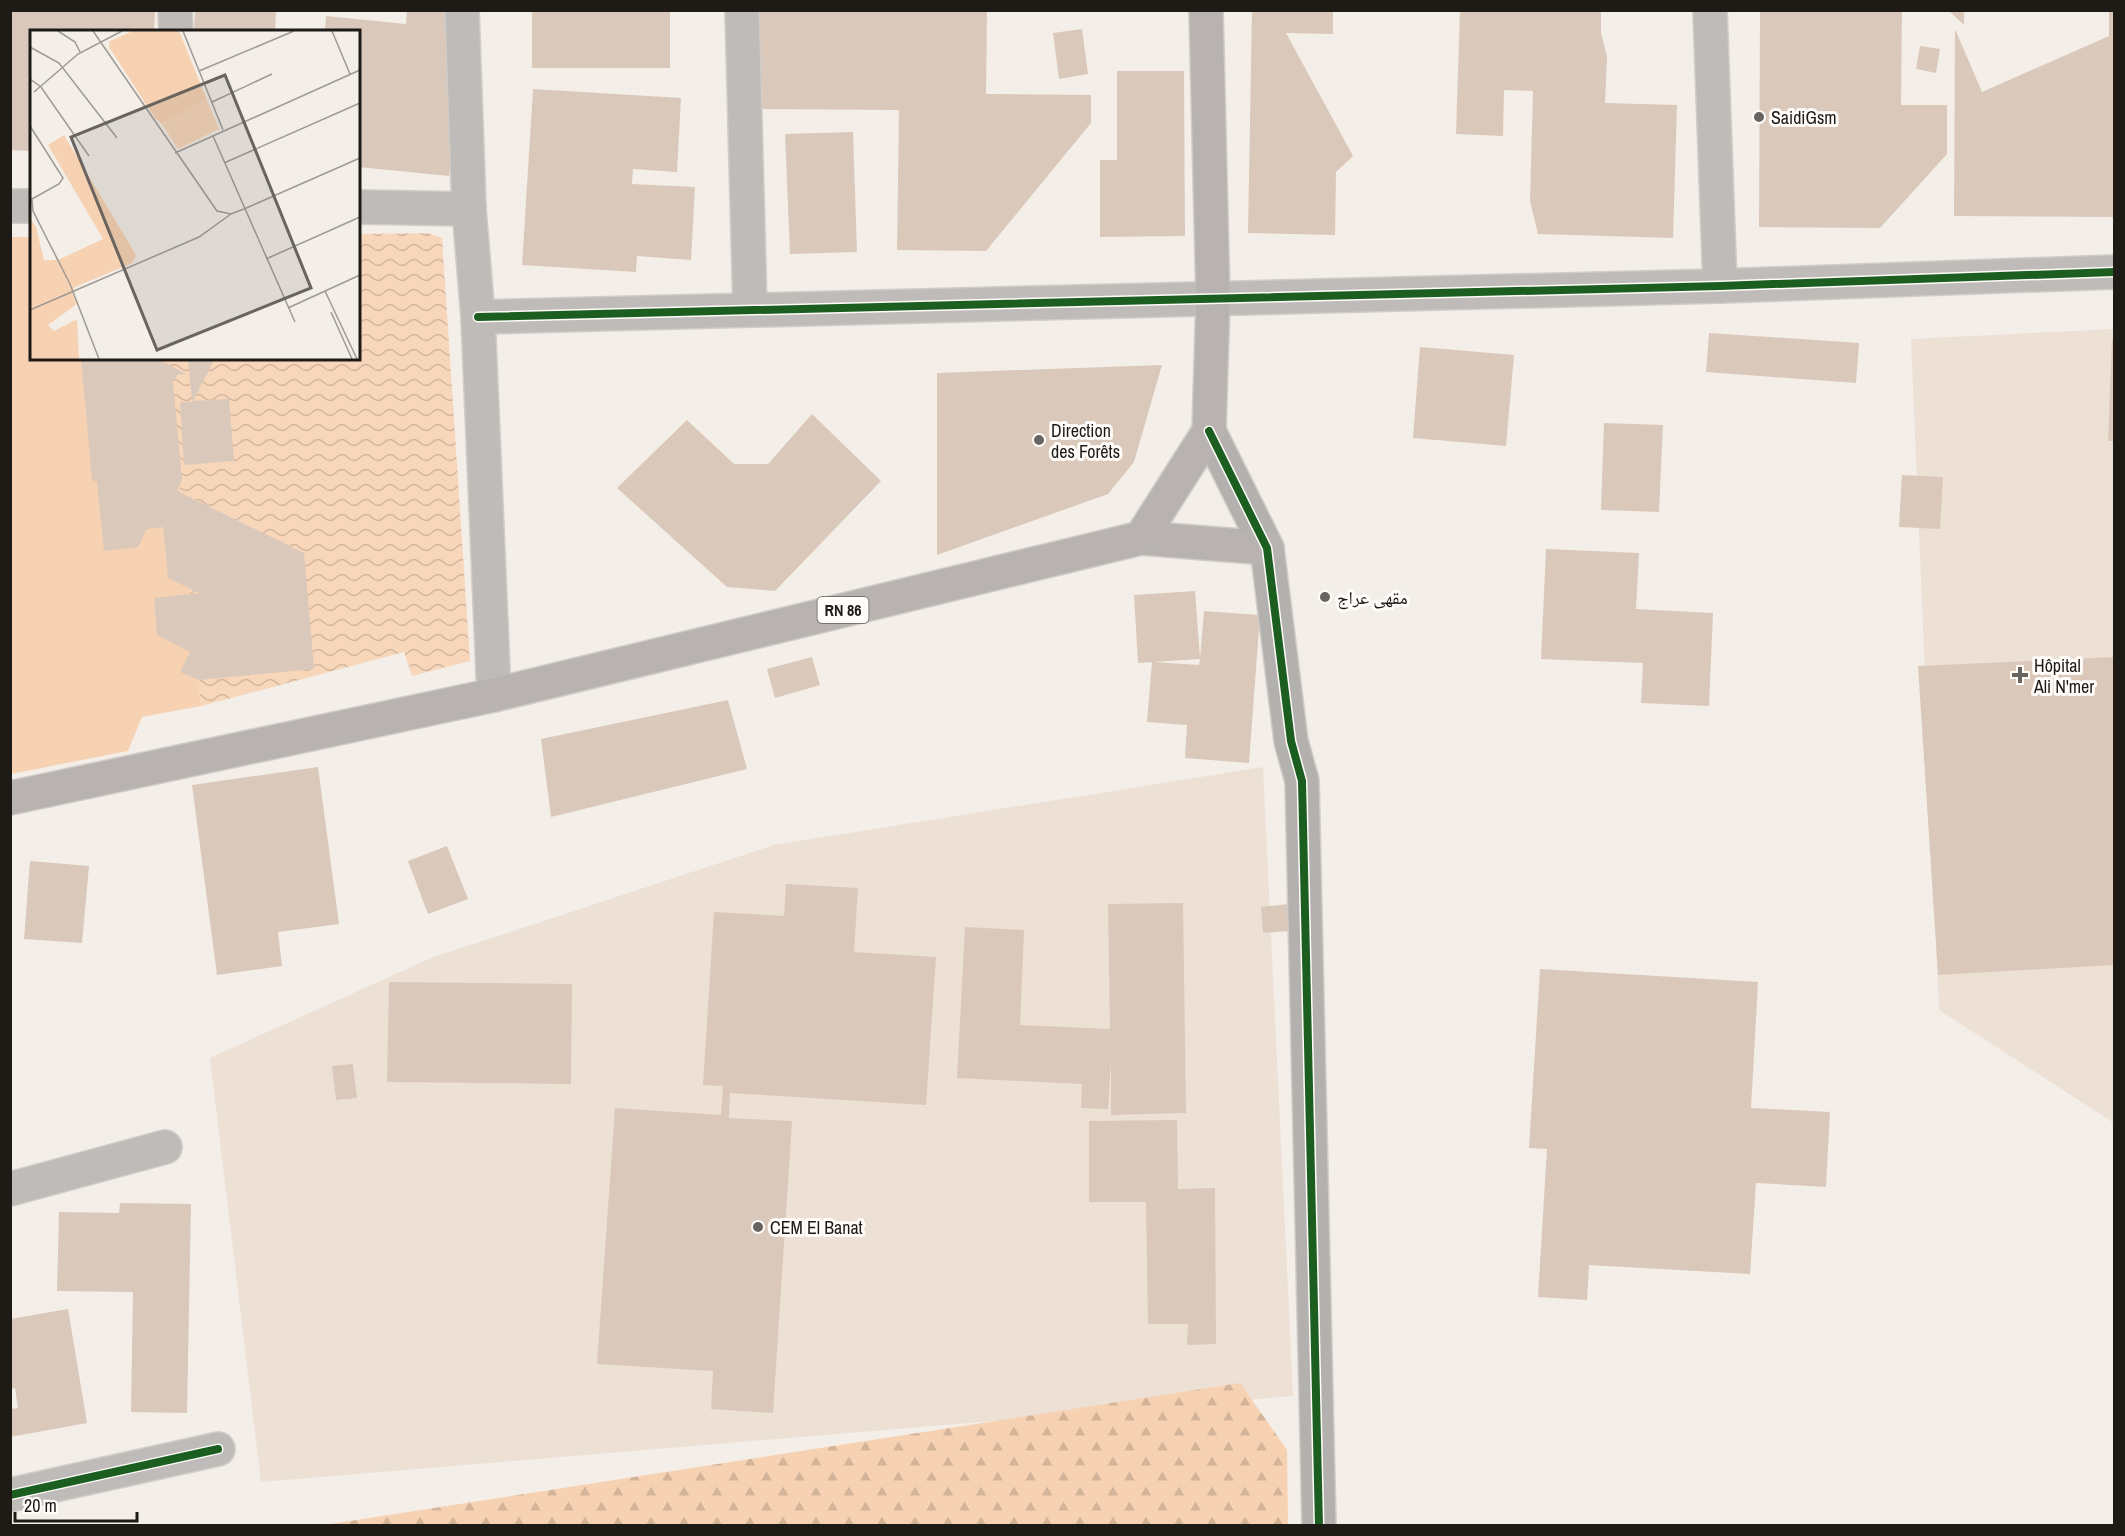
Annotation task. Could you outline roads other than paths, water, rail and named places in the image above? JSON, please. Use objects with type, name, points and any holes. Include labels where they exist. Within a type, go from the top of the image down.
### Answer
[{"type":"main road","points":[[1206,10],[1213,299],[1209,431],[1141,538],[1267,548]]},
{"type":"main road","name":"RN 86","points":[[10,798],[494,695],[1141,538]]},
{"type":"street","points":[[175,10],[176,30]]},
{"type":"street","points":[[462,10],[469,209],[478,317],[494,695]]},
{"type":"street","points":[[742,10],[750,309]]},
{"type":"street","points":[[1710,10],[1719,286]]},
{"type":"street","points":[[10,206],[30,206]]},
{"type":"street","points":[[360,207],[469,209]]},
{"type":"street","points":[[478,317],[1719,286],[2115,272]]},
{"type":"street","points":[[1209,431],[1267,548],[1291,741],[1302,781],[1319,1526]]},
{"type":"street","points":[[10,1189],[165,1147]]},
{"type":"street","points":[[10,1495],[219,1449]]},
{"type":"water","points":[[428,233],[442,238],[470,661],[412,676],[404,652],[201,706],[168,360],[360,360],[360,234]]},
{"type":"place","name":"SaidiGsm","points":[[1759,117]]},
{"type":"place","name":"Direction des Forêts","points":[[1039,440]]},
{"type":"place","name":"مقهى عراج","points":[[1325,597]]},
{"type":"place","name":"Hôpital Ali N'mer","points":[[2020,675]]},
{"type":"place","name":"CEM El Banat","points":[[758,1227]]}]
